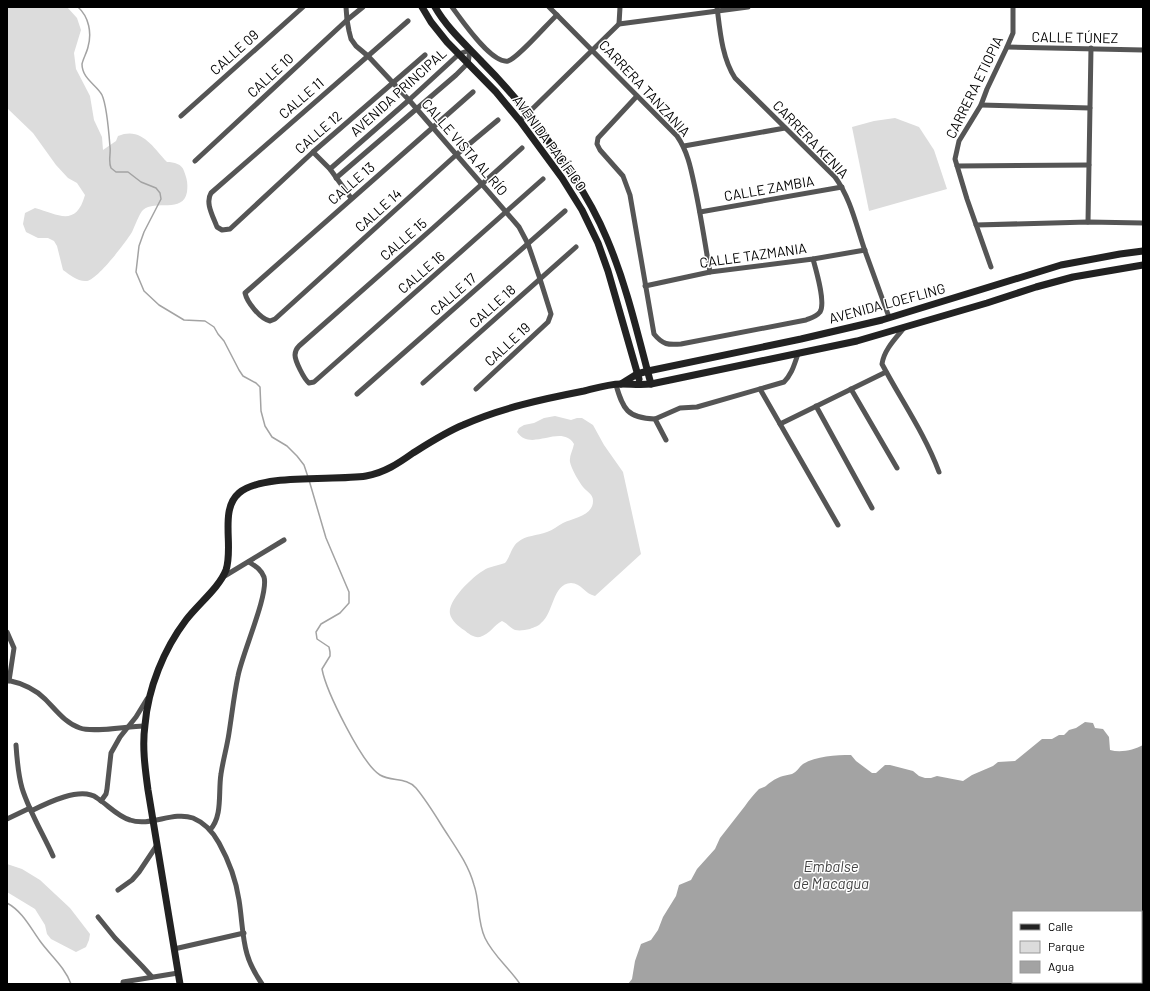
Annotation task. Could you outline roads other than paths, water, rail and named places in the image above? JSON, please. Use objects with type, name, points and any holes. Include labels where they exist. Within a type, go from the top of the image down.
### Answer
[{"type":"street","name":"CALLE 09","points":[[181,116],[303,7]]},
{"type":"street","name":"CALLE VISTA AL RÍO","points":[[346,7],[351,39],[356,46],[368,56],[409,100],[519,227],[528,244],[551,314]]},
{"type":"street","name":"CALLE 10","points":[[195,161],[362,7]]},
{"type":"street","name":"AVENIDA PACÍFICO","points":[[422,7],[431,22],[447,42],[496,92],[520,121],[562,178],[582,210],[598,243],[618,304],[641,385]]},
{"type":"street","name":"AVENIDA PACÍFICO","points":[[435,7],[455,35],[504,85],[527,114],[571,172],[590,205],[607,239],[622,281],[652,384]]},
{"type":"street","points":[[452,7],[472,35],[495,57],[508,61],[516,55],[556,15]]},
{"type":"street","name":"CARRERA TANZANIA","points":[[549,7],[677,136],[684,146],[688,156],[700,212],[710,272]]},
{"type":"street","points":[[620,7],[620,24]]},
{"type":"street","points":[[520,121],[620,24],[717,9],[748,7]]},
{"type":"street","name":"CARRERA ETIOPIA","points":[[991,267],[955,159],[959,141],[981,105],[1013,33],[1013,7]]},
{"type":"street","name":"CARRERA KENIA","points":[[717,9],[725,57],[729,69],[735,78],[835,177],[842,187],[854,215],[889,317]]},
{"type":"street","name":"CALLE 11","points":[[230,229],[222,230],[217,227],[209,203],[208,197],[211,193],[408,21]]},
{"type":"street","name":"CALLE TÚNEZ","points":[[1007,47],[1143,50]]},
{"type":"street","points":[[1088,222],[1091,48]]},
{"type":"street","name":"AVENIDA PRINCIPAL","points":[[330,169],[459,54],[470,50],[468,63],[336,178]]},
{"type":"street","name":"CALLE 12","points":[[230,229],[313,152],[425,55]]},
{"type":"street","name":"CALLE 13","points":[[245,292],[473,92]]},
{"type":"street","points":[[637,96],[598,138],[597,144],[600,150],[623,176],[630,195],[654,334],[660,342],[669,345],[681,344],[814,318],[820,312],[822,304],[813,259]]},
{"type":"street","points":[[981,105],[1090,108]]},
{"type":"street","name":"CALLE 14","points":[[245,292],[248,301],[265,320],[270,321],[274,319],[456,155],[498,120]]},
{"type":"street","points":[[684,146],[786,128]]},
{"type":"street","name":"CALLE 15","points":[[314,382],[309,383],[305,380],[294,356],[295,351],[299,346],[522,148]]},
{"type":"street","points":[[313,152],[330,169],[352,198]]},
{"type":"street","points":[[957,166],[1089,166]]},
{"type":"street","name":"CALLE 16","points":[[314,382],[543,180]]},
{"type":"street","name":"CALLE ZAMBIA","points":[[700,212],[842,187]]},
{"type":"street","name":"CALLE 17","points":[[357,394],[564,212]]},
{"type":"street","points":[[976,225],[1088,222],[1143,223]]},
{"type":"street","name":"CALLE 18","points":[[423,383],[576,247]]},
{"type":"street","name":"CALLE TAZMANIA","points":[[645,286],[710,272],[813,259],[865,250]]},
{"type":"street","name":"AVENIDA LOEFLING","points":[[618,384],[637,374],[648,371],[801,339],[889,317],[1061,265],[1143,251]]},
{"type":"street","name":"AVENIDA LOEFLING","points":[[618,384],[652,384],[857,341],[1073,277],[1143,265]]},
{"type":"street","name":"CALLE 19","points":[[476,389],[548,322],[551,314]]},
{"type":"street","points":[[904,327],[889,347],[883,358],[882,364],[922,435],[934,458],[939,472]]},
{"type":"street","points":[[101,801],[106,794],[111,753],[116,743],[141,710],[167,651],[182,626],[223,577],[228,559],[229,511],[236,496],[246,488],[276,481],[358,477],[374,474],[394,465],[435,439],[469,422],[541,400],[618,384],[620,398],[626,410],[640,418],[655,419],[680,408],[698,407],[784,382],[793,371],[798,354]]},
{"type":"street","points":[[780,424],[886,372]]},
{"type":"street","points":[[760,389],[838,525]]},
{"type":"street","points":[[851,389],[897,468]]},
{"type":"street","points":[[816,406],[872,508]]},
{"type":"street","points":[[655,419],[666,440]]},
{"type":"street","points":[[223,577],[284,540]]},
{"type":"street","points":[[210,830],[215,823],[217,816],[221,774],[239,667],[257,615],[264,589],[264,577],[261,571],[249,562]]},
{"type":"street","points":[[7,632],[14,648],[8,681],[24,685],[39,693],[66,721],[78,728],[89,730],[144,726]]},
{"type":"street","points":[[154,683],[144,726],[145,771],[180,984]]},
{"type":"street","points":[[16,745],[20,778],[31,810],[53,856]]},
{"type":"street","points":[[7,819],[58,799],[78,794],[91,794],[127,820],[153,820],[185,816],[198,821],[210,830],[224,851],[233,872],[239,898],[245,945],[250,961],[262,984]]},
{"type":"street","points":[[118,890],[132,880],[139,872],[156,845]]},
{"type":"street","points":[[98,917],[114,938],[152,977]]},
{"type":"street","points":[[174,949],[244,933]]},
{"type":"street","points":[[123,984],[123,982],[141,982],[152,977],[178,973]]},
{"type":"water","name":"Embalse de Macagua","points":[[1085,722],[1093,723],[1095,728],[1103,729],[1109,737],[1110,750],[1127,750],[1143,745],[1143,984],[628,984],[632,979],[635,961],[641,944],[651,940],[658,930],[663,917],[676,896],[679,885],[691,880],[697,869],[715,849],[720,838],[752,797],[759,789],[774,780],[794,773],[803,764],[814,759],[851,755],[856,761],[872,773],[876,773],[885,765],[890,765],[913,771],[919,776],[925,778],[937,776],[963,781],[998,762],[1015,761],[1042,739],[1052,739],[1059,735],[1064,735],[1069,730],[1076,728]]},
{"type":"waterway","points":[[78,7],[87,20],[90,36],[82,64],[84,74],[100,91],[104,100],[111,168],[116,172],[128,172],[141,182],[156,188],[160,193],[161,199],[144,232],[139,246],[136,272],[144,291],[159,305],[184,320],[205,321],[214,327],[224,341],[243,376],[260,387],[261,411],[265,426],[272,437],[287,446],[297,456],[304,465],[308,477]]},
{"type":"waterway","points":[[309,480],[326,538],[349,592],[349,603],[340,613],[321,624],[316,632],[317,639],[329,647],[330,656],[322,669],[330,693],[355,742],[373,768],[380,775],[408,782],[416,788],[433,811],[468,869],[476,891],[482,932],[488,944],[520,984]]},
{"type":"waterway","points":[[7,903],[17,910],[25,920],[61,967],[71,984]]}]
